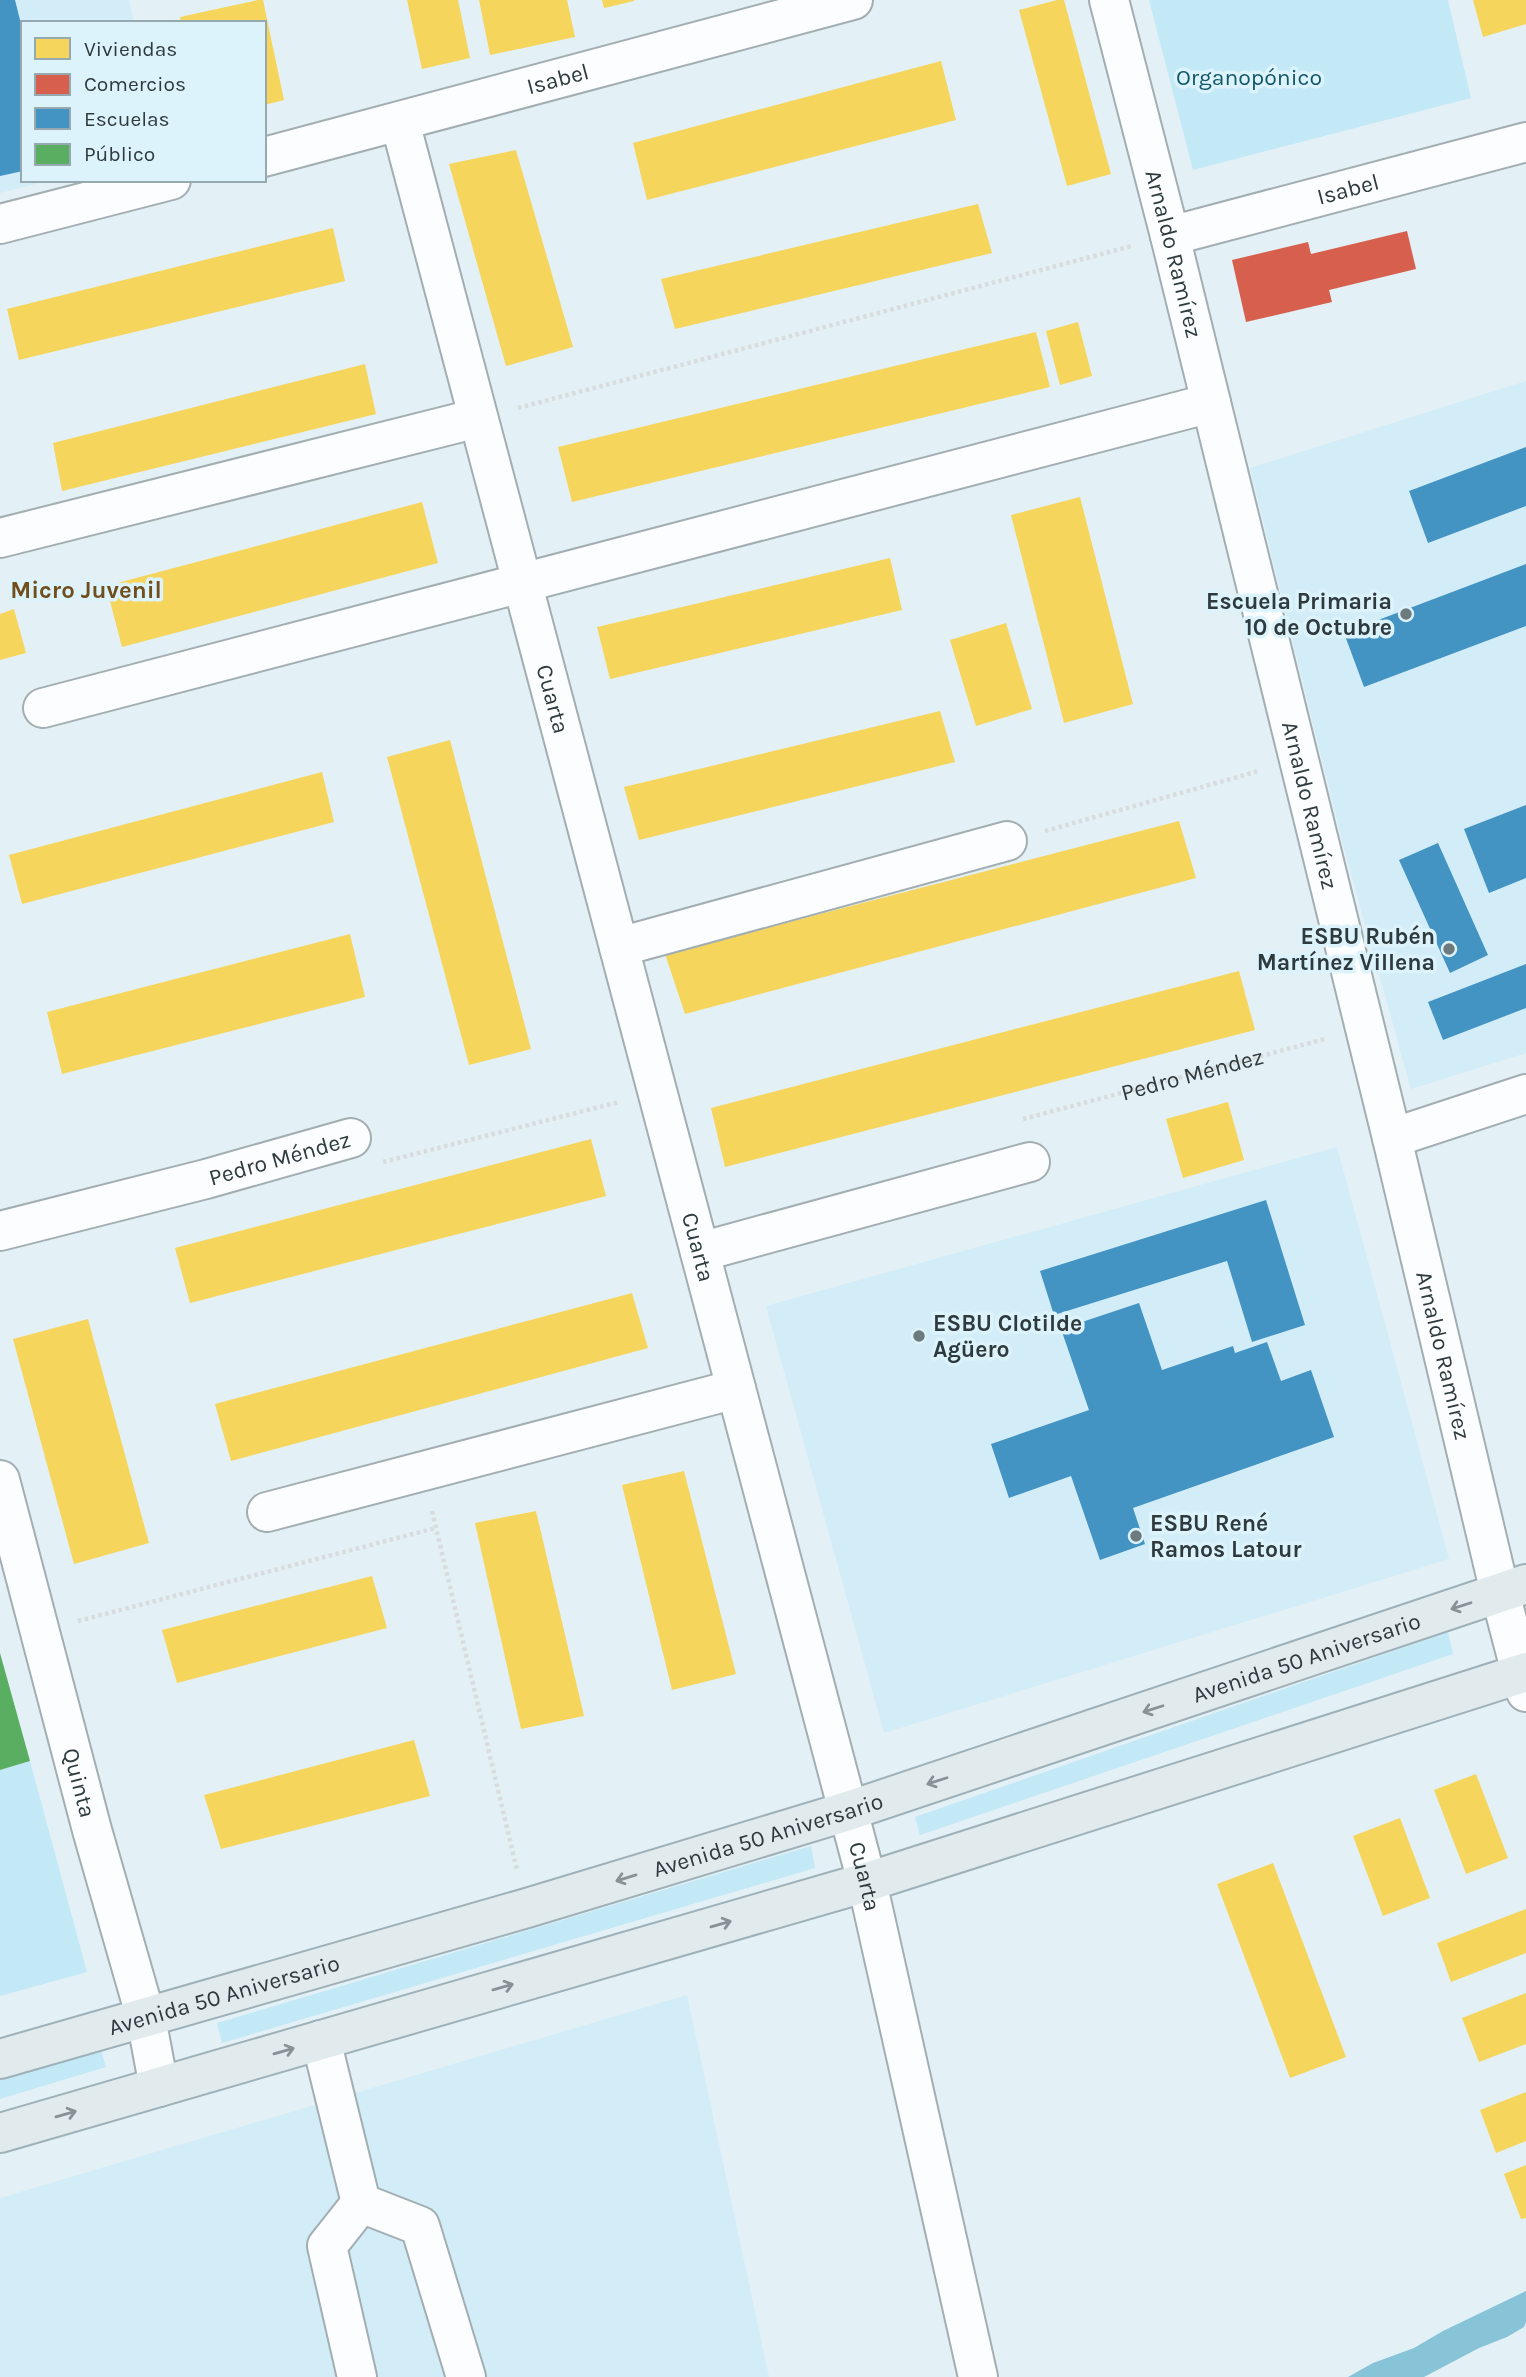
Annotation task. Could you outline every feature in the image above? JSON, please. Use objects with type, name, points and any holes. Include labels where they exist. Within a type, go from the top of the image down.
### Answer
[{"type":"main road","name":"Avenida 50 Aniversario","points":[[0,2059],[527,1908],[848,1811],[1513,1588]]},
{"type":"main road","points":[[0,2133],[867,1882],[1524,1679]]},
{"type":"street","name":"Isabel","points":[[266,156],[853,0]]},
{"type":"street","name":"Arnaldo Ramírez","points":[[1109,0],[1170,236],[1392,1138],[1513,1588],[1524,1679]]},
{"type":"street","name":"Cuarta","points":[[400,122],[867,1882],[978,2377]]},
{"type":"street","name":"Isabel","points":[[1170,236],[1526,142]]},
{"type":"street","points":[[0,224],[163,182]]},
{"type":"street","points":[[43,708],[1211,403]]},
{"type":"street","points":[[0,538],[478,418]]},
{"type":"street","points":[[619,947],[1007,841]]},
{"type":"street","points":[[1392,1138],[1526,1094]]},
{"type":"street","name":"Pedro Méndez","points":[[0,1231],[206,1180],[351,1138]]},
{"type":"street","points":[[700,1252],[1030,1162]]},
{"type":"street","points":[[267,1512],[736,1389]]},
{"type":"street","name":"Quinta","points":[[0,1480],[92,1829],[146,2018],[159,2087]]},
{"type":"street","points":[[321,2040],[362,2203]]},
{"type":"street","points":[[357,2377],[327,2246],[362,2203]]},
{"type":"street","points":[[362,2203],[420,2226],[466,2377]]},
{"type":"path","points":[[478,418],[1170,236]]},
{"type":"path","points":[[1007,841],[1299,760]]},
{"type":"path","name":"Pedro Méndez","points":[[1018,1121],[1366,1029]]},
{"type":"path","name":"Pedro Méndez","points":[[351,1138],[356,1169],[657,1092]]},
{"type":"path","points":[[422,1471],[527,1908]]},
{"type":"path","points":[[40,1631],[436,1528]]},
{"type":"shaded area","points":[[0,0],[129,0],[134,21],[21,21],[21,182],[44,182],[0,193]]},
{"type":"shaded area","name":"Escuela Primaria 10 de Octubre","points":[[1526,381],[1526,1053],[1411,1089],[1343,845],[1250,468]]},
{"type":"shaded area","points":[[1337,1147],[1449,1559],[884,1733],[766,1306]]},
{"type":"shaded area","points":[[687,1995],[769,2377],[0,2377],[0,2198]]},
{"type":"shaded area","points":[[1526,2291],[1524,2327],[1507,2337],[1479,2348],[1424,2377],[1348,2377],[1373,2363],[1414,2348]]},
{"type":"green space","name":"Organopónico","points":[[1149,0],[1448,0],[1471,98],[1193,170]]},
{"type":"green space","points":[[1448,1632],[1453,1654],[920,1835],[915,1817]]},
{"type":"green space","points":[[30,1761],[87,1972],[0,1996],[0,1770]]},
{"type":"green space","points":[[811,1846],[815,1868],[222,2043],[217,2023]]},
{"type":"green space","points":[[101,2050],[106,2067],[0,2099],[0,2080]]},
{"type":"building: Viviendas","points":[[263,0],[284,100],[266,104],[266,21],[181,21],[180,17]]},
{"type":"building: Viviendas","points":[[407,0],[458,0],[470,58],[422,69]]},
{"type":"building: Viviendas","points":[[479,0],[567,0],[575,37],[490,55]]},
{"type":"building: Viviendas","points":[[602,0],[634,0],[634,1],[604,8]]},
{"type":"building: Viviendas","points":[[1064,0],[1111,174],[1067,186],[1019,10]]},
{"type":"building: Viviendas","points":[[1473,0],[1526,0],[1526,24],[1483,37]]},
{"type":"building: Viviendas","points":[[941,61],[956,120],[647,200],[633,143]]},
{"type":"building: Viviendas","points":[[516,150],[573,347],[506,366],[449,164]]},
{"type":"building: Viviendas","points":[[978,204],[992,253],[675,329],[661,279]]},
{"type":"building: Viviendas","points":[[333,228],[345,281],[19,360],[7,309]]},
{"type":"building: Viviendas","points":[[1078,322],[1092,376],[1060,385],[1046,331]]},
{"type":"building: Viviendas","points":[[1036,332],[1050,387],[572,502],[558,447]]},
{"type":"building: Viviendas","points":[[365,364],[376,414],[62,491],[53,443]]},
{"type":"building: Viviendas","points":[[1080,497],[1133,704],[1064,723],[1011,515]]},
{"type":"building: Viviendas","points":[[422,502],[438,563],[122,647],[106,586]]},
{"type":"building: Viviendas","points":[[890,558],[902,610],[610,679],[597,627]]},
{"type":"building: Viviendas","points":[[14,609],[26,653],[0,660],[0,614]]},
{"type":"building: Viviendas","points":[[1006,623],[1032,709],[976,726],[950,640]]},
{"type":"building: Viviendas","points":[[940,711],[955,762],[639,840],[624,787]]},
{"type":"building: Viviendas","points":[[450,740],[531,1049],[469,1065],[387,757]]},
{"type":"building: Viviendas","points":[[322,772],[334,822],[22,904],[9,855]]},
{"type":"building: Viviendas","points":[[1179,821],[1196,878],[685,1014],[665,954]]},
{"type":"building: Viviendas","points":[[350,934],[365,997],[62,1074],[47,1012]]},
{"type":"building: Viviendas","points":[[1239,971],[1255,1030],[725,1167],[711,1108]]},
{"type":"building: Viviendas","points":[[1228,1102],[1244,1160],[1183,1178],[1166,1119]]},
{"type":"building: Viviendas","points":[[591,1139],[606,1196],[190,1303],[175,1248]]},
{"type":"building: Viviendas","points":[[632,1293],[648,1348],[231,1461],[215,1404]]},
{"type":"building: Viviendas","points":[[88,1319],[149,1543],[74,1564],[13,1339]]},
{"type":"building: Viviendas","points":[[684,1471],[736,1674],[672,1690],[622,1485]]},
{"type":"building: Viviendas","points":[[536,1511],[584,1716],[521,1729],[475,1523]]},
{"type":"building: Viviendas","points":[[372,1576],[387,1628],[177,1683],[162,1630]]},
{"type":"building: Viviendas","points":[[414,1740],[430,1796],[221,1849],[204,1795]]},
{"type":"building: Viviendas","points":[[1476,1774],[1508,1858],[1466,1874],[1434,1790]]},
{"type":"building: Viviendas","points":[[1400,1818],[1430,1898],[1383,1916],[1353,1836]]},
{"type":"building: Viviendas","points":[[1273,1863],[1346,2057],[1290,2078],[1217,1884]]},
{"type":"building: Viviendas","points":[[1526,1909],[1526,1953],[1451,1982],[1437,1943]]},
{"type":"building: Viviendas","points":[[1526,1993],[1526,2044],[1479,2062],[1462,2018]]},
{"type":"building: Viviendas","points":[[1526,2092],[1526,2141],[1496,2153],[1480,2110]]},
{"type":"building: Viviendas","points":[[1526,2165],[1526,2218],[1521,2219],[1504,2174]]},
{"type":"building: Comercios","points":[[1407,231],[1416,269],[1329,290],[1332,302],[1246,322],[1232,260],[1308,242],[1311,254]]},
{"type":"building: Escuelas","points":[[0,0],[15,0],[21,24],[21,171],[0,176]]},
{"type":"building: Escuelas","points":[[1526,447],[1526,506],[1428,543],[1409,491]]},
{"type":"building: Escuelas","points":[[1526,564],[1526,626],[1364,687],[1344,633]]},
{"type":"building: Escuelas","points":[[1526,805],[1526,878],[1489,893],[1464,829]]},
{"type":"building: Escuelas","points":[[1438,843],[1488,955],[1450,973],[1399,860]]},
{"type":"building: Escuelas","points":[[1526,964],[1526,1008],[1443,1040],[1428,1002]]},
{"type":"building: Escuelas","points":[[1266,1200],[1305,1325],[1252,1342],[1227,1261],[1054,1315],[1040,1271]]},
{"type":"building: Escuelas","points":[[1139,1303],[1162,1370],[1233,1346],[1235,1353],[1267,1342],[1281,1381],[1311,1370],[1334,1437],[1133,1508],[1145,1544],[1100,1560],[1071,1476],[1009,1498],[991,1444],[1089,1410],[1061,1329]]},
{"type":"building: Público","points":[[0,1653],[30,1761],[0,1770]]},
{"type":"place","name":"Escuela Primaria 10 de Octubre","points":[[1406,614]]},
{"type":"place","name":"ESBU Rubén Martínez Villena","points":[[1449,949]]},
{"type":"place","name":"ESBU Clotilde Agüero","points":[[919,1336]]},
{"type":"place","name":"ESBU René Ramos Latour","points":[[1136,1536]]},
{"type":"district","name":"Micro Juvenil","points":[[86,590]]}]
